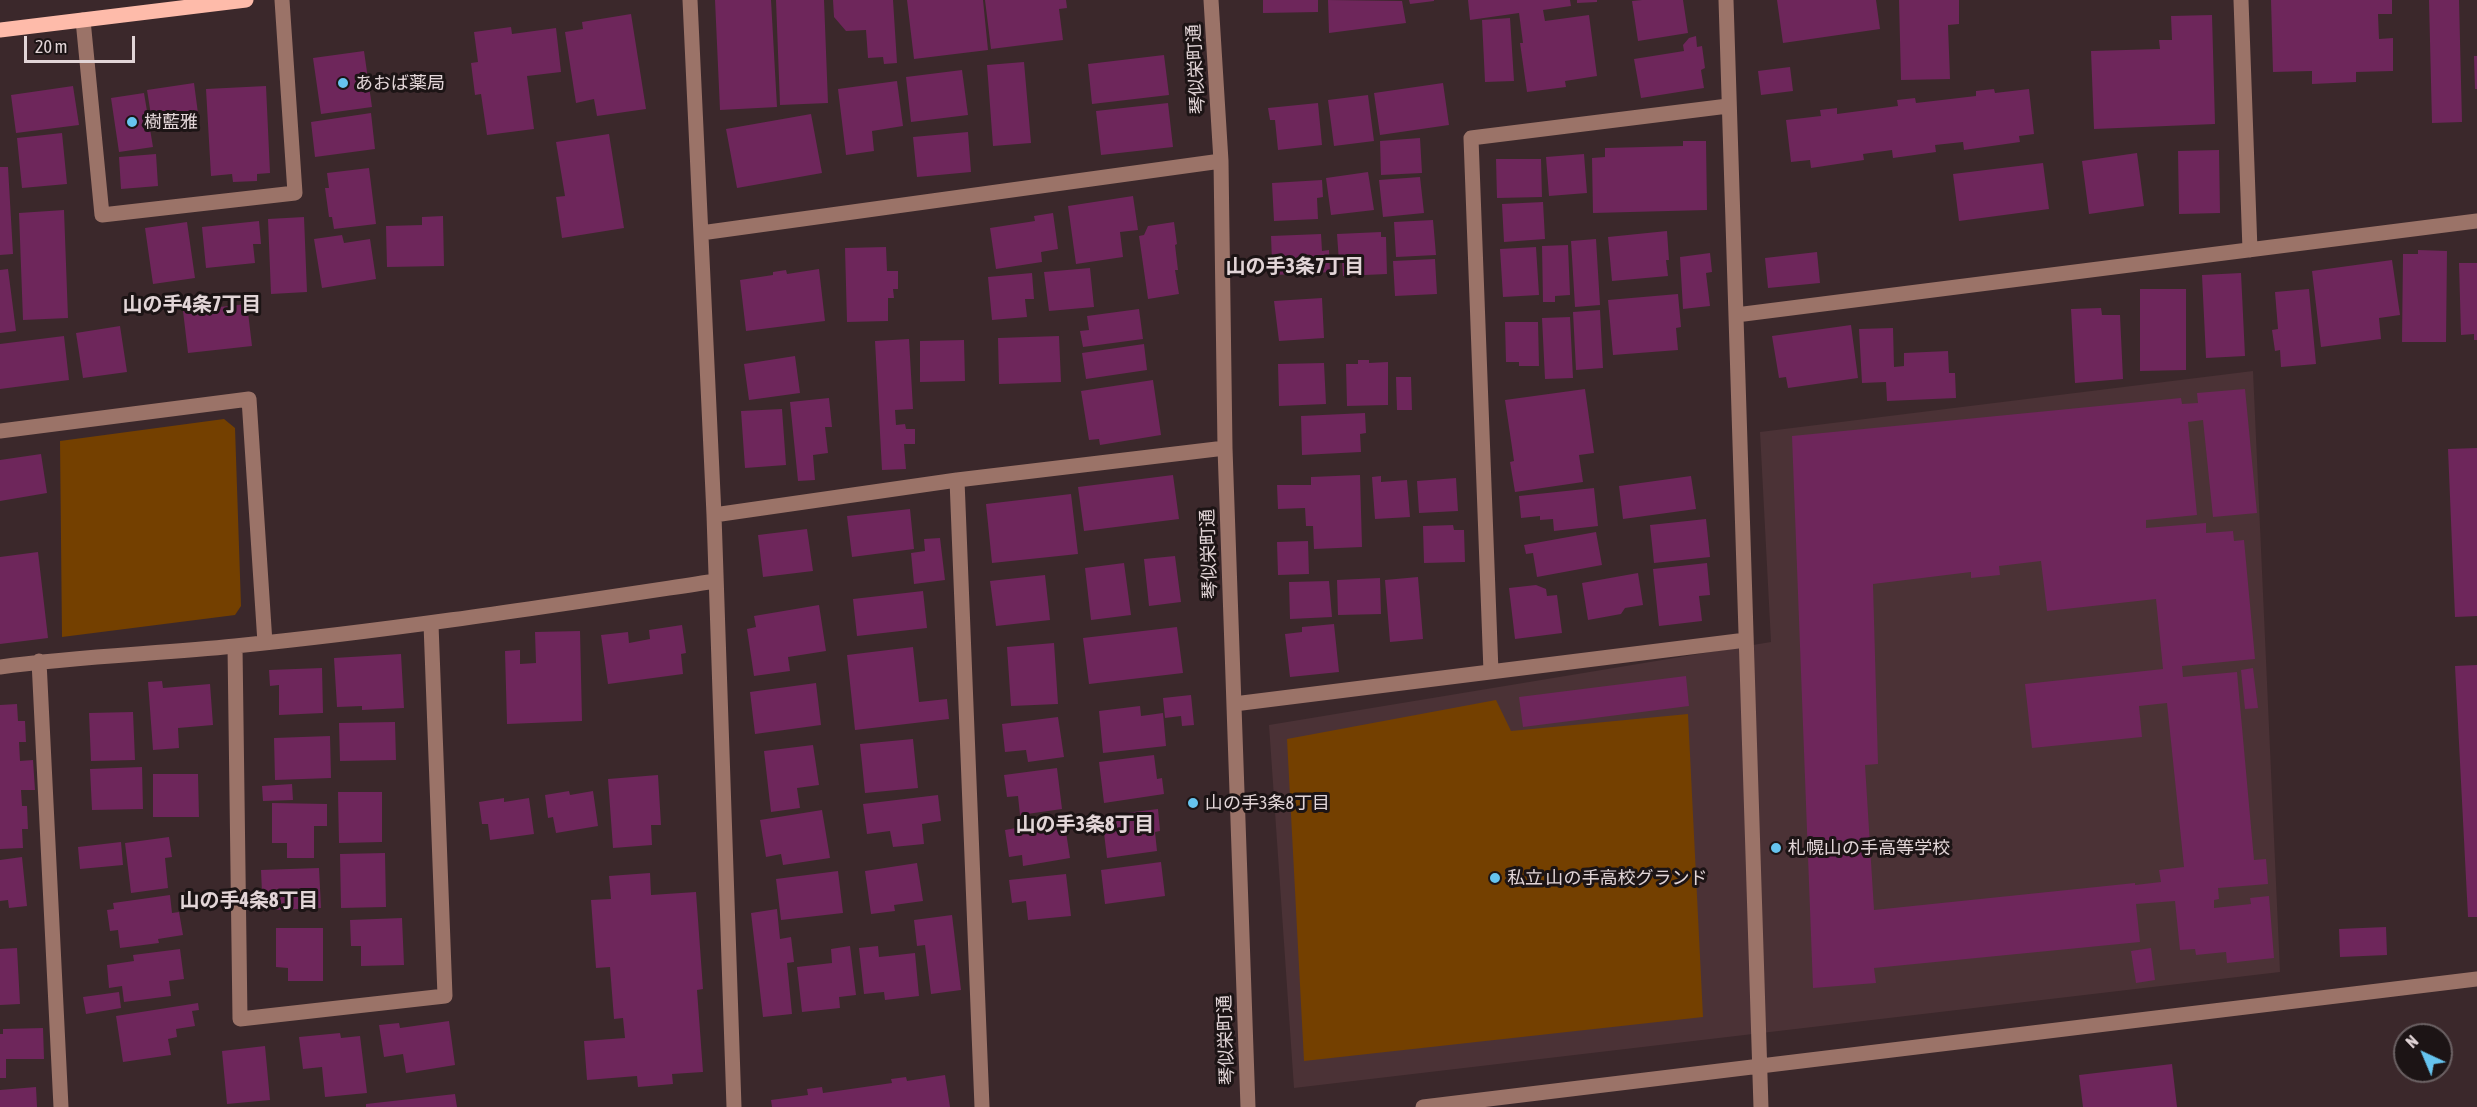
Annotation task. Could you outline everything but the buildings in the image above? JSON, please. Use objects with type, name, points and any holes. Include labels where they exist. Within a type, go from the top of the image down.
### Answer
[{"type":"main road","points":[[0,30],[246,0]]},
{"type":"street","points":[[83,20],[102,215],[295,193],[282,0]]},
{"type":"street","points":[[690,0],[717,581],[734,1107]]},
{"type":"street","name":"琴似栄町通","points":[[1211,0],[1221,161],[1225,448],[1248,1107]]},
{"type":"street","points":[[1726,0],[1761,1107]]},
{"type":"street","points":[[2241,0],[2250,250]]},
{"type":"street","points":[[1491,672],[1472,138],[1728,106]]},
{"type":"street","points":[[701,233],[1221,161]]},
{"type":"street","points":[[1736,315],[2477,221]]},
{"type":"street","points":[[0,431],[249,399],[265,643]]},
{"type":"street","points":[[714,515],[957,480],[1225,448]]},
{"type":"street","points":[[957,480],[982,1107]]},
{"type":"street","points":[[0,667],[39,661],[235,646],[431,624],[717,581]]},
{"type":"street","points":[[235,646],[240,1019],[445,996],[431,624]]},
{"type":"street","points":[[1234,704],[1746,640]]},
{"type":"street","points":[[39,661],[61,1107]]},
{"type":"street","points":[[1423,1107],[1760,1068],[2477,979]]},
{"type":"shaded area","name":"札幌山の手高等学校","points":[[2253,371],[2280,972],[1294,1088],[1269,725],[1771,642],[1760,432]]},
{"type":"shaded area","points":[[224,419],[235,428],[241,606],[235,615],[62,637],[60,441]]},
{"type":"shaded area","name":"私立 山の手高校グランド","points":[[1496,700],[1511,731],[1688,714],[1703,1017],[1304,1061],[1287,739]]},
{"type":"place","name":"あおば薬局","points":[[343,83]]},
{"type":"place","name":"樹藍雅","points":[[132,122]]},
{"type":"place","name":"山の手3条8丁目","points":[[1193,803]]},
{"type":"place","name":"札幌山の手高等学校","points":[[1776,848]]},
{"type":"place","name":"私立 山の手高校グランド","points":[[1495,878]]},
{"type":"district","name":"山の手3条7丁目","points":[[1295,267]]},
{"type":"district","name":"山の手4条7丁目","points":[[192,305]]},
{"type":"district","name":"山の手3条8丁目","points":[[1085,825]]},
{"type":"district","name":"山の手4条8丁目","points":[[249,901]]}]
